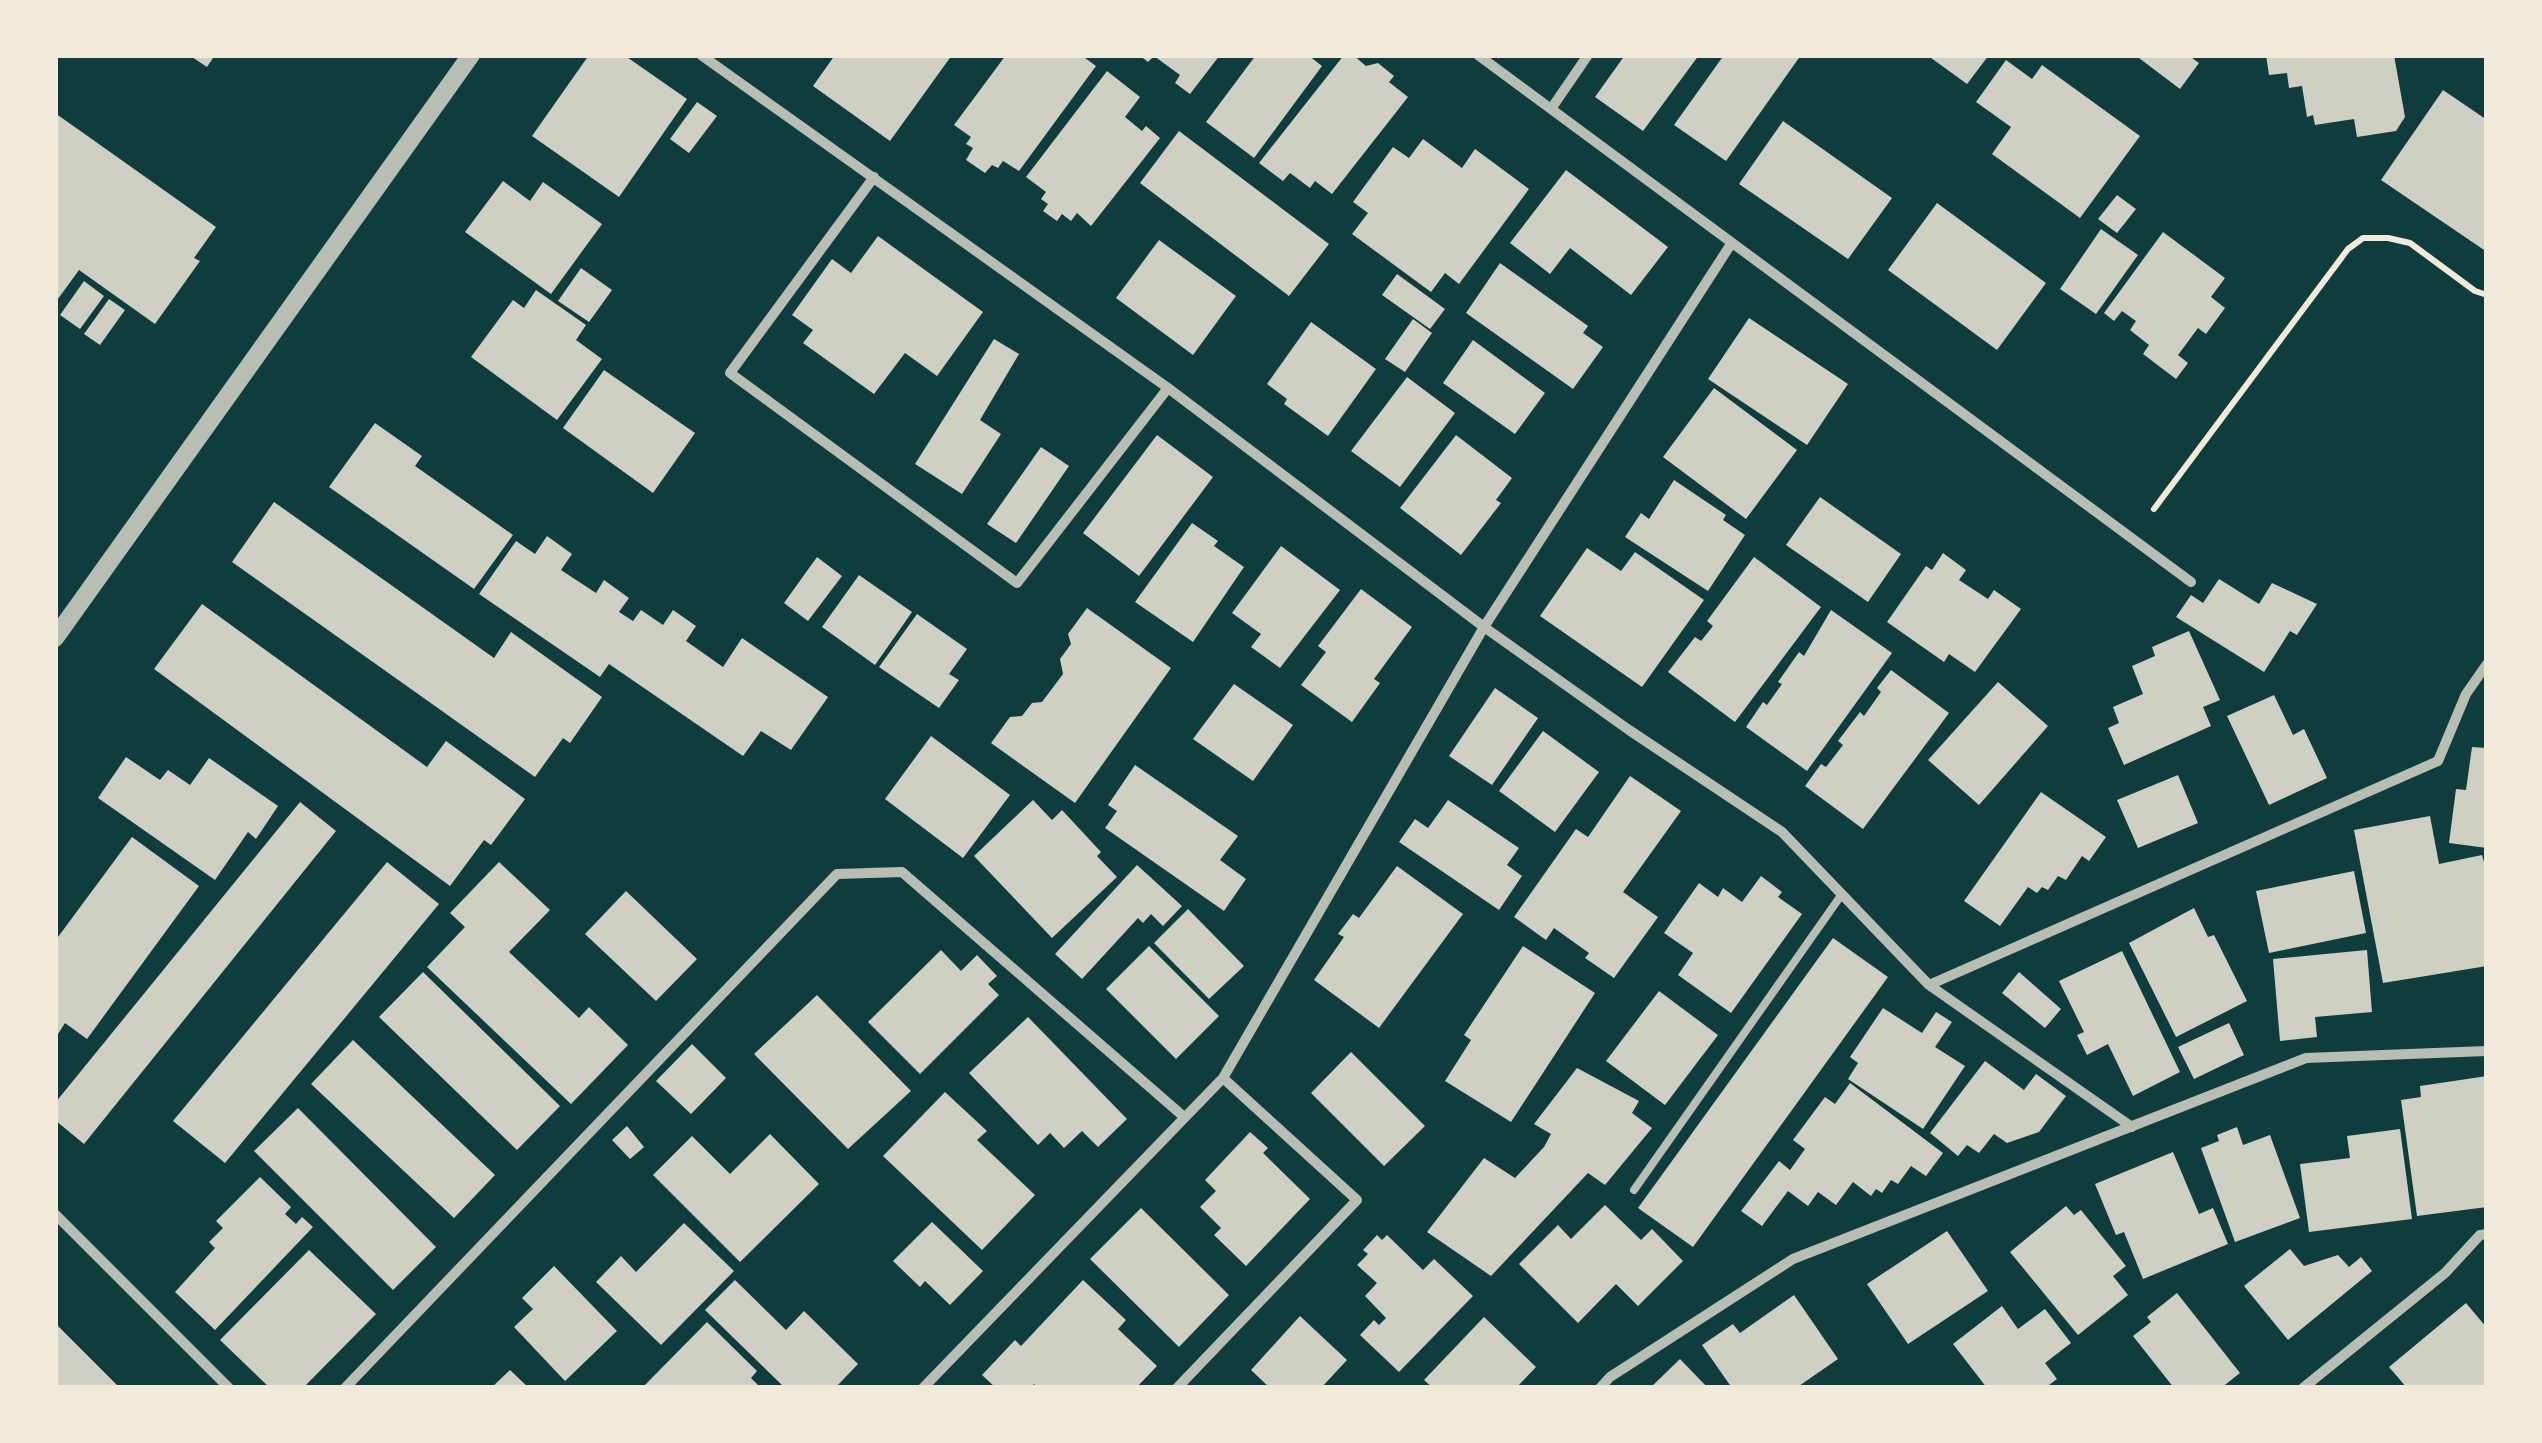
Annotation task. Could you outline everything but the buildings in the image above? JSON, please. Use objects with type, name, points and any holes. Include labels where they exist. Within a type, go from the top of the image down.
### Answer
[{"type":"street","points":[[55,638],[470,55]]},
{"type":"street","points":[[701,55],[1168,388],[1484,627],[1782,832],[1929,985],[2132,1127]]},
{"type":"street","points":[[1478,55],[2191,582]]},
{"type":"street","points":[[1550,109],[1588,55]]},
{"type":"street","points":[[874,177],[730,373],[1018,583],[1168,388]]},
{"type":"street","points":[[923,1388],[1223,1078],[1484,627],[1730,244]]},
{"type":"street","points":[[1929,985],[2438,762],[2466,694],[2487,664]]},
{"type":"street","points":[[345,1388],[837,874],[902,872],[1183,1116]]},
{"type":"street","points":[[1600,1388],[1610,1377],[1792,1259],[2306,1058],[2487,1051]]},
{"type":"street","points":[[1177,1388],[1358,1200],[1223,1078]]},
{"type":"street","points":[[55,1214],[229,1388]]},
{"type":"street","points":[[2303,1388],[2445,1273],[2480,1235],[2487,1234]]},
{"type":"lane","points":[[1634,1190],[1842,894]]},
{"type":"path","points":[[2150,514],[2348,249],[2363,238],[2410,243],[2487,295]]}]
